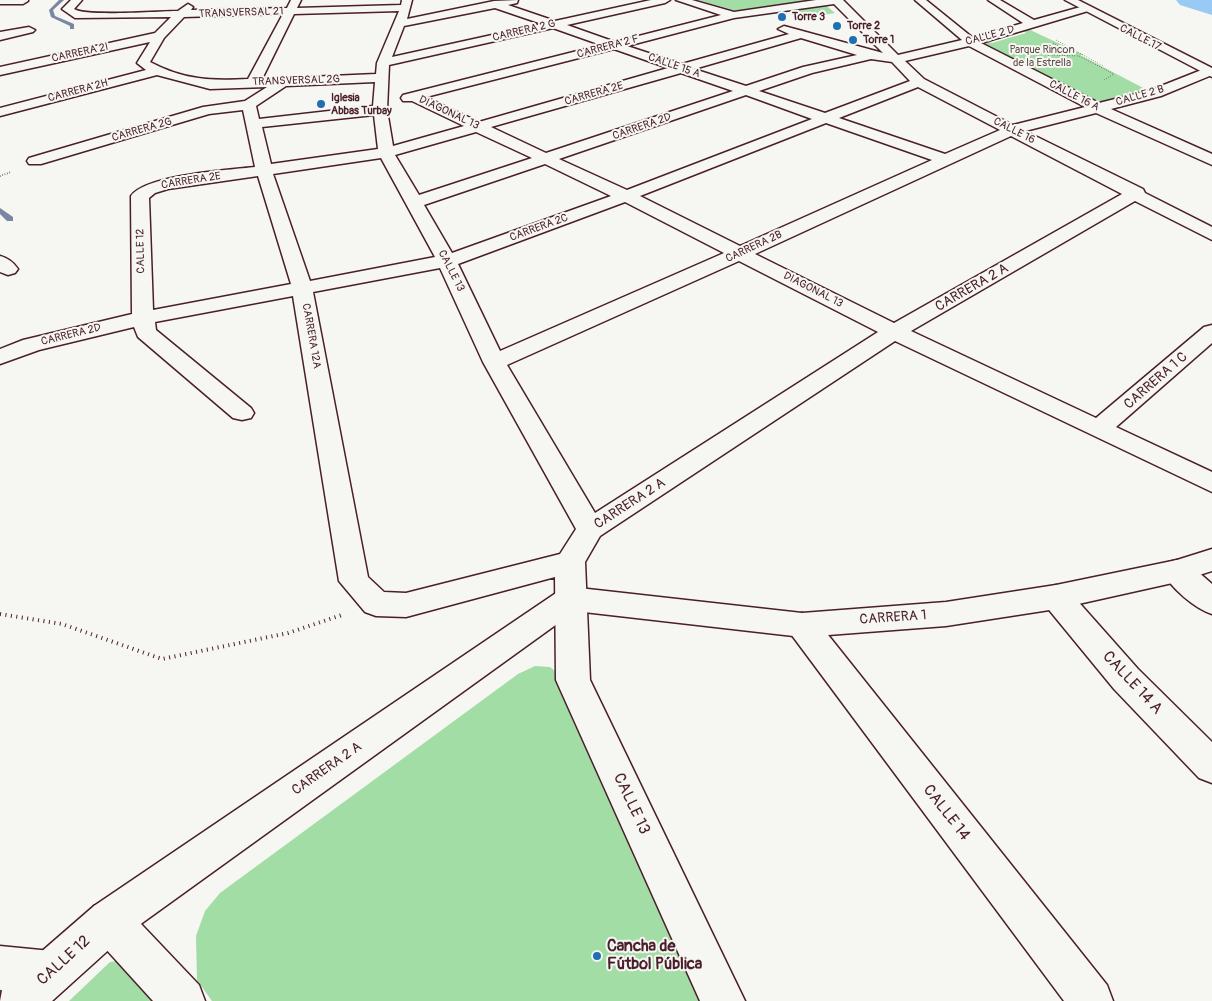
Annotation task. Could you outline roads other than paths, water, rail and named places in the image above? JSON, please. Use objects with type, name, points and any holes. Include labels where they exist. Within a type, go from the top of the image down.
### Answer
[{"type":"street","name":"TRANSVERSAL 21","points":[[77,0],[67,9],[75,14],[95,16],[290,11],[404,11],[494,4],[517,0]]},
{"type":"street","points":[[157,71],[142,63],[159,36],[194,0]]},
{"type":"street","points":[[253,83],[296,0]]},
{"type":"street","name":"CARRERA 2 G","points":[[382,71],[553,24],[665,0]]},
{"type":"street","points":[[680,0],[759,22]]},
{"type":"street","name":"CARRERA 2 F","points":[[253,124],[380,106],[734,15],[837,0]]},
{"type":"street","name":"CALLE 16","points":[[837,0],[920,82],[1212,234]]},
{"type":"street","name":"CALLE 16 A","points":[[920,0],[971,42],[1097,108],[1212,160]]},
{"type":"street","points":[[993,0],[1032,24]]},
{"type":"street","name":"CALLE 17","points":[[1070,0],[1084,9],[1210,73]]},
{"type":"street","points":[[0,1],[23,1]]},
{"type":"street","name":"CALLE 15 A","points":[[494,4],[943,159]]},
{"type":"street","name":"CALLE 2 D","points":[[895,59],[971,42],[1084,9]]},
{"type":"street","name":"CALLE 13","points":[[404,11],[382,71],[380,106],[386,153],[447,261],[494,362],[590,529]]},
{"type":"street","points":[[776,27],[871,55],[895,59]]},
{"type":"street","points":[[0,36],[29,30]]},
{"type":"street","name":"CARRERA 2E","points":[[149,189],[166,184],[386,153],[479,128],[802,34]]},
{"type":"street","name":"CARRERA 2I","points":[[0,71],[159,36]]},
{"type":"street","name":"CARRERA 2D","points":[[414,203],[808,70],[871,55]]},
{"type":"street","name":"TRANSVERSAL 2G","points":[[157,71],[183,80],[210,85],[283,82],[382,71]]},
{"type":"street","name":"CARRERA 2H","points":[[0,112],[157,71]]},
{"type":"street","name":"CALLE 2 B","points":[[1012,130],[1156,93],[1210,73]]},
{"type":"street","points":[[249,106],[283,82]]},
{"type":"street","name":"CARRERA 2C","points":[[143,318],[447,261],[626,196],[920,82]]},
{"type":"street","name":"DIAGONAL 13","points":[[414,97],[544,160],[626,196],[894,332],[1212,483]]},
{"type":"street","name":"CARRERA 12A","points":[[249,106],[264,170],[302,287],[354,581],[376,604],[406,605],[570,562]]},
{"type":"street","name":"CARRERA 2G","points":[[36,161],[208,110],[249,106]]},
{"type":"street","name":"CARRERA 2B","points":[[494,362],[741,254],[943,159],[1012,130]]},
{"type":"street","name":"CALLE 12","points":[[143,318],[140,196],[149,189]]},
{"type":"street","name":"CARRERA 2 A","points":[[570,562],[590,529],[894,332],[1137,194]]},
{"type":"street","points":[[1192,223],[1212,211]]},
{"type":"street","points":[[1192,223],[1212,223]]},
{"type":"street","points":[[143,318],[146,332],[242,413]]},
{"type":"street","name":"CARRERA 2D","points":[[0,357],[31,345],[143,318]]},
{"type":"street","name":"CARRERA 1 C","points":[[1099,429],[1212,332]]},
{"type":"street","name":"CARRERA 1","points":[[570,600],[802,625],[946,614],[1056,597],[1178,571],[1212,560]]},
{"type":"street","points":[[570,562],[570,600]]},
{"type":"street","points":[[1178,571],[1212,602]]},
{"type":"street","name":"CALLE 14 A","points":[[1056,597],[1126,679],[1212,766]]},
{"type":"street","name":"CALLE 13","points":[[570,600],[573,680],[723,1001]]},
{"type":"street","name":"CARRERA 2 A","points":[[109,921],[570,600]]},
{"type":"street","name":"CALLE 14","points":[[802,625],[1091,1001]]},
{"type":"street","points":[[109,921],[183,1001]]},
{"type":"street","name":"CALLE 12","points":[[19,1001],[109,921]]},
{"type":"street","points":[[0,968],[51,972]]},
{"type":"waterway","points":[[62,0],[51,10],[53,17],[72,25],[72,28]]},
{"type":"waterway","points":[[1189,0],[1212,7]]},
{"type":"waterway","points":[[0,210],[10,219]]},
{"type":"place","name":"Torre 3","points":[[782,17]]},
{"type":"place","name":"Torre 2","points":[[837,26]]},
{"type":"place","name":"Torre 1","points":[[853,40]]},
{"type":"place","name":"Iglesia Abbas Turbay","points":[[321,104]]},
{"type":"place","name":"Cancha de Fútbol Pública","points":[[597,956]]},
{"type":"park label","name":"Parque Rincon de la Estrella","points":[[1042,56]]}]
